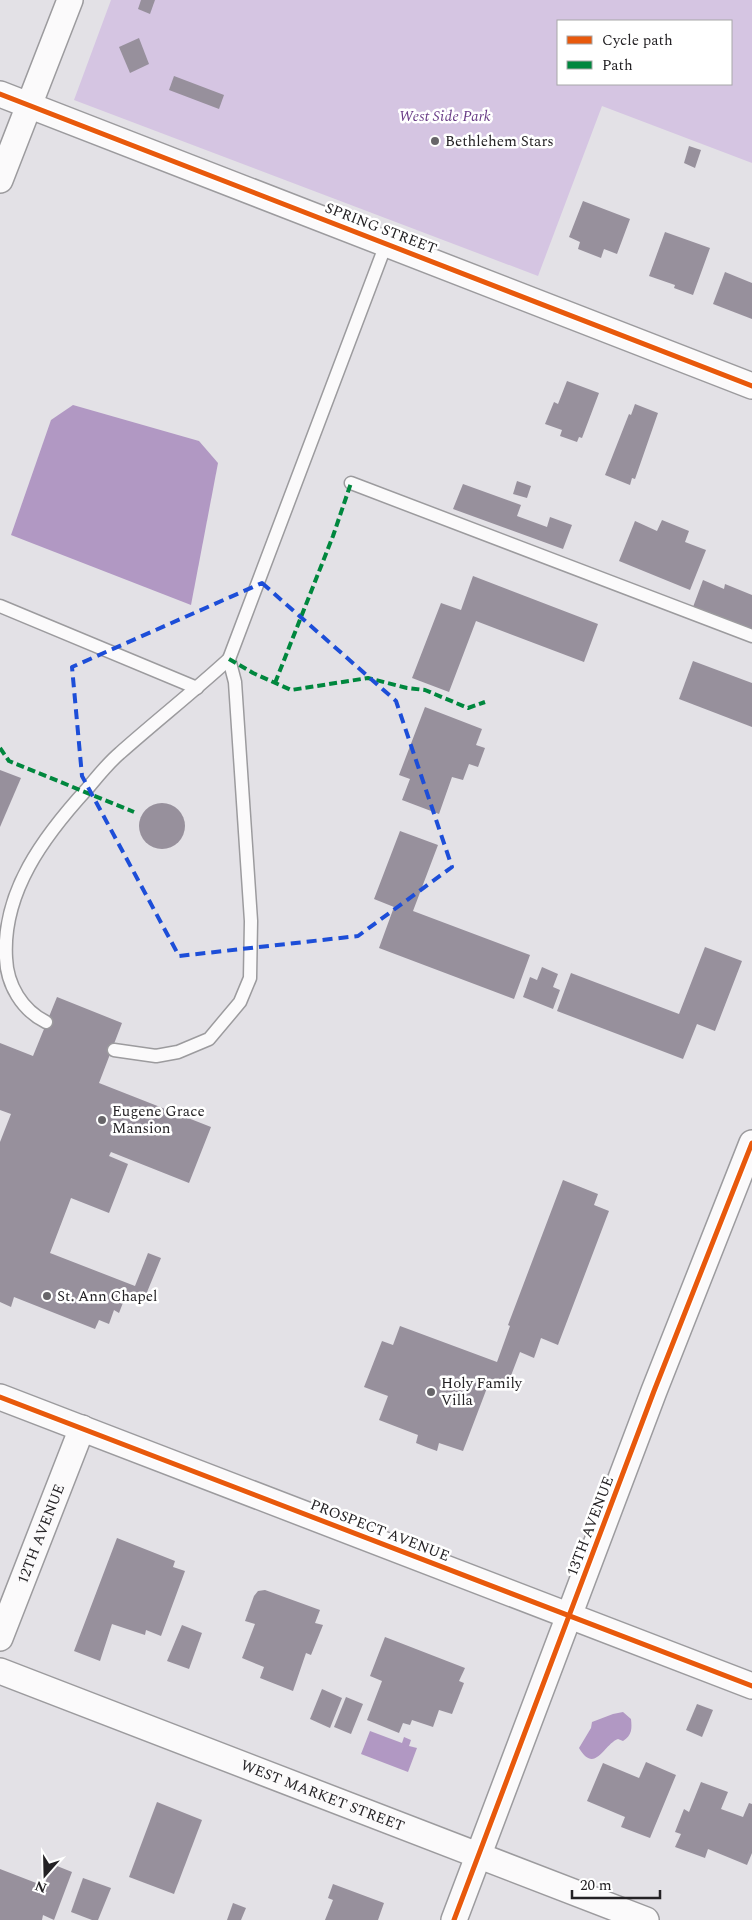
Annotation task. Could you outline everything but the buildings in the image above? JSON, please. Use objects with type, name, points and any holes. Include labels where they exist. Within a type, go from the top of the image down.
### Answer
[{"type":"street","points":[[0,180],[70,0]]},
{"type":"street","name":"SPRING STREET","points":[[0,94],[752,386]]},
{"type":"street","name":"13TH AVENUE","points":[[454,1920],[661,1373],[752,1143]]},
{"type":"street","name":"PROSPECT AVENUE","points":[[0,1397],[752,1686]]},
{"type":"street","name":"12TH AVENUE","points":[[0,1638],[82,1428]]},
{"type":"street","name":"WEST MARKET STREET","points":[[0,1671],[646,1920]]},
{"type":"lane","points":[[46,1022],[33,1016],[12,988],[6,968],[6,923],[14,898],[29,866],[56,824],[118,754],[229,659],[386,244]]},
{"type":"lane","points":[[350,484],[752,636]]},
{"type":"lane","points":[[0,606],[197,688]]},
{"type":"lane","points":[[114,1050],[156,1056],[178,1052],[209,1039],[240,1002],[250,978],[251,921],[235,682],[229,659]]},
{"type":"highlighted area","points":[[262,583],[396,701],[452,867],[358,936],[179,956],[82,776],[72,667]]},
{"type":"green space","name":"West Side Park","points":[[111,0],[752,0],[752,163],[602,106],[538,276],[74,100]]},
{"type":"shaded area","points":[[73,405],[199,441],[218,463],[191,605],[11,535],[51,420]]},
{"type":"shaded area","points":[[623,1712],[631,1719],[630,1734],[623,1741],[618,1739],[613,1742],[595,1758],[590,1759],[585,1756],[579,1748],[591,1728],[592,1722]]},
{"type":"shaded area","points":[[370,1731],[402,1743],[404,1737],[411,1740],[409,1746],[417,1748],[408,1772],[361,1754]]},
{"type":"marked path","points":[[275,683],[333,536],[351,483]]},
{"type":"marked path","points":[[229,659],[253,673],[291,690],[368,678],[407,688],[425,690],[468,708],[485,702]]},
{"type":"marked path","points":[[0,748],[9,761],[134,812]]},
{"type":"cycle path","points":[[0,94],[752,386]]},
{"type":"cycle path","points":[[454,1920],[654,1391],[752,1143]]},
{"type":"cycle path","points":[[0,1397],[752,1686]]},
{"type":"place","name":"Bethlehem Stars","points":[[435,141]]},
{"type":"place","name":"Eugene Grace Mansion","points":[[102,1120]]},
{"type":"place","name":"St. Ann Chapel","points":[[47,1296]]},
{"type":"place","name":"Holy Family Villa","points":[[431,1392]]}]
